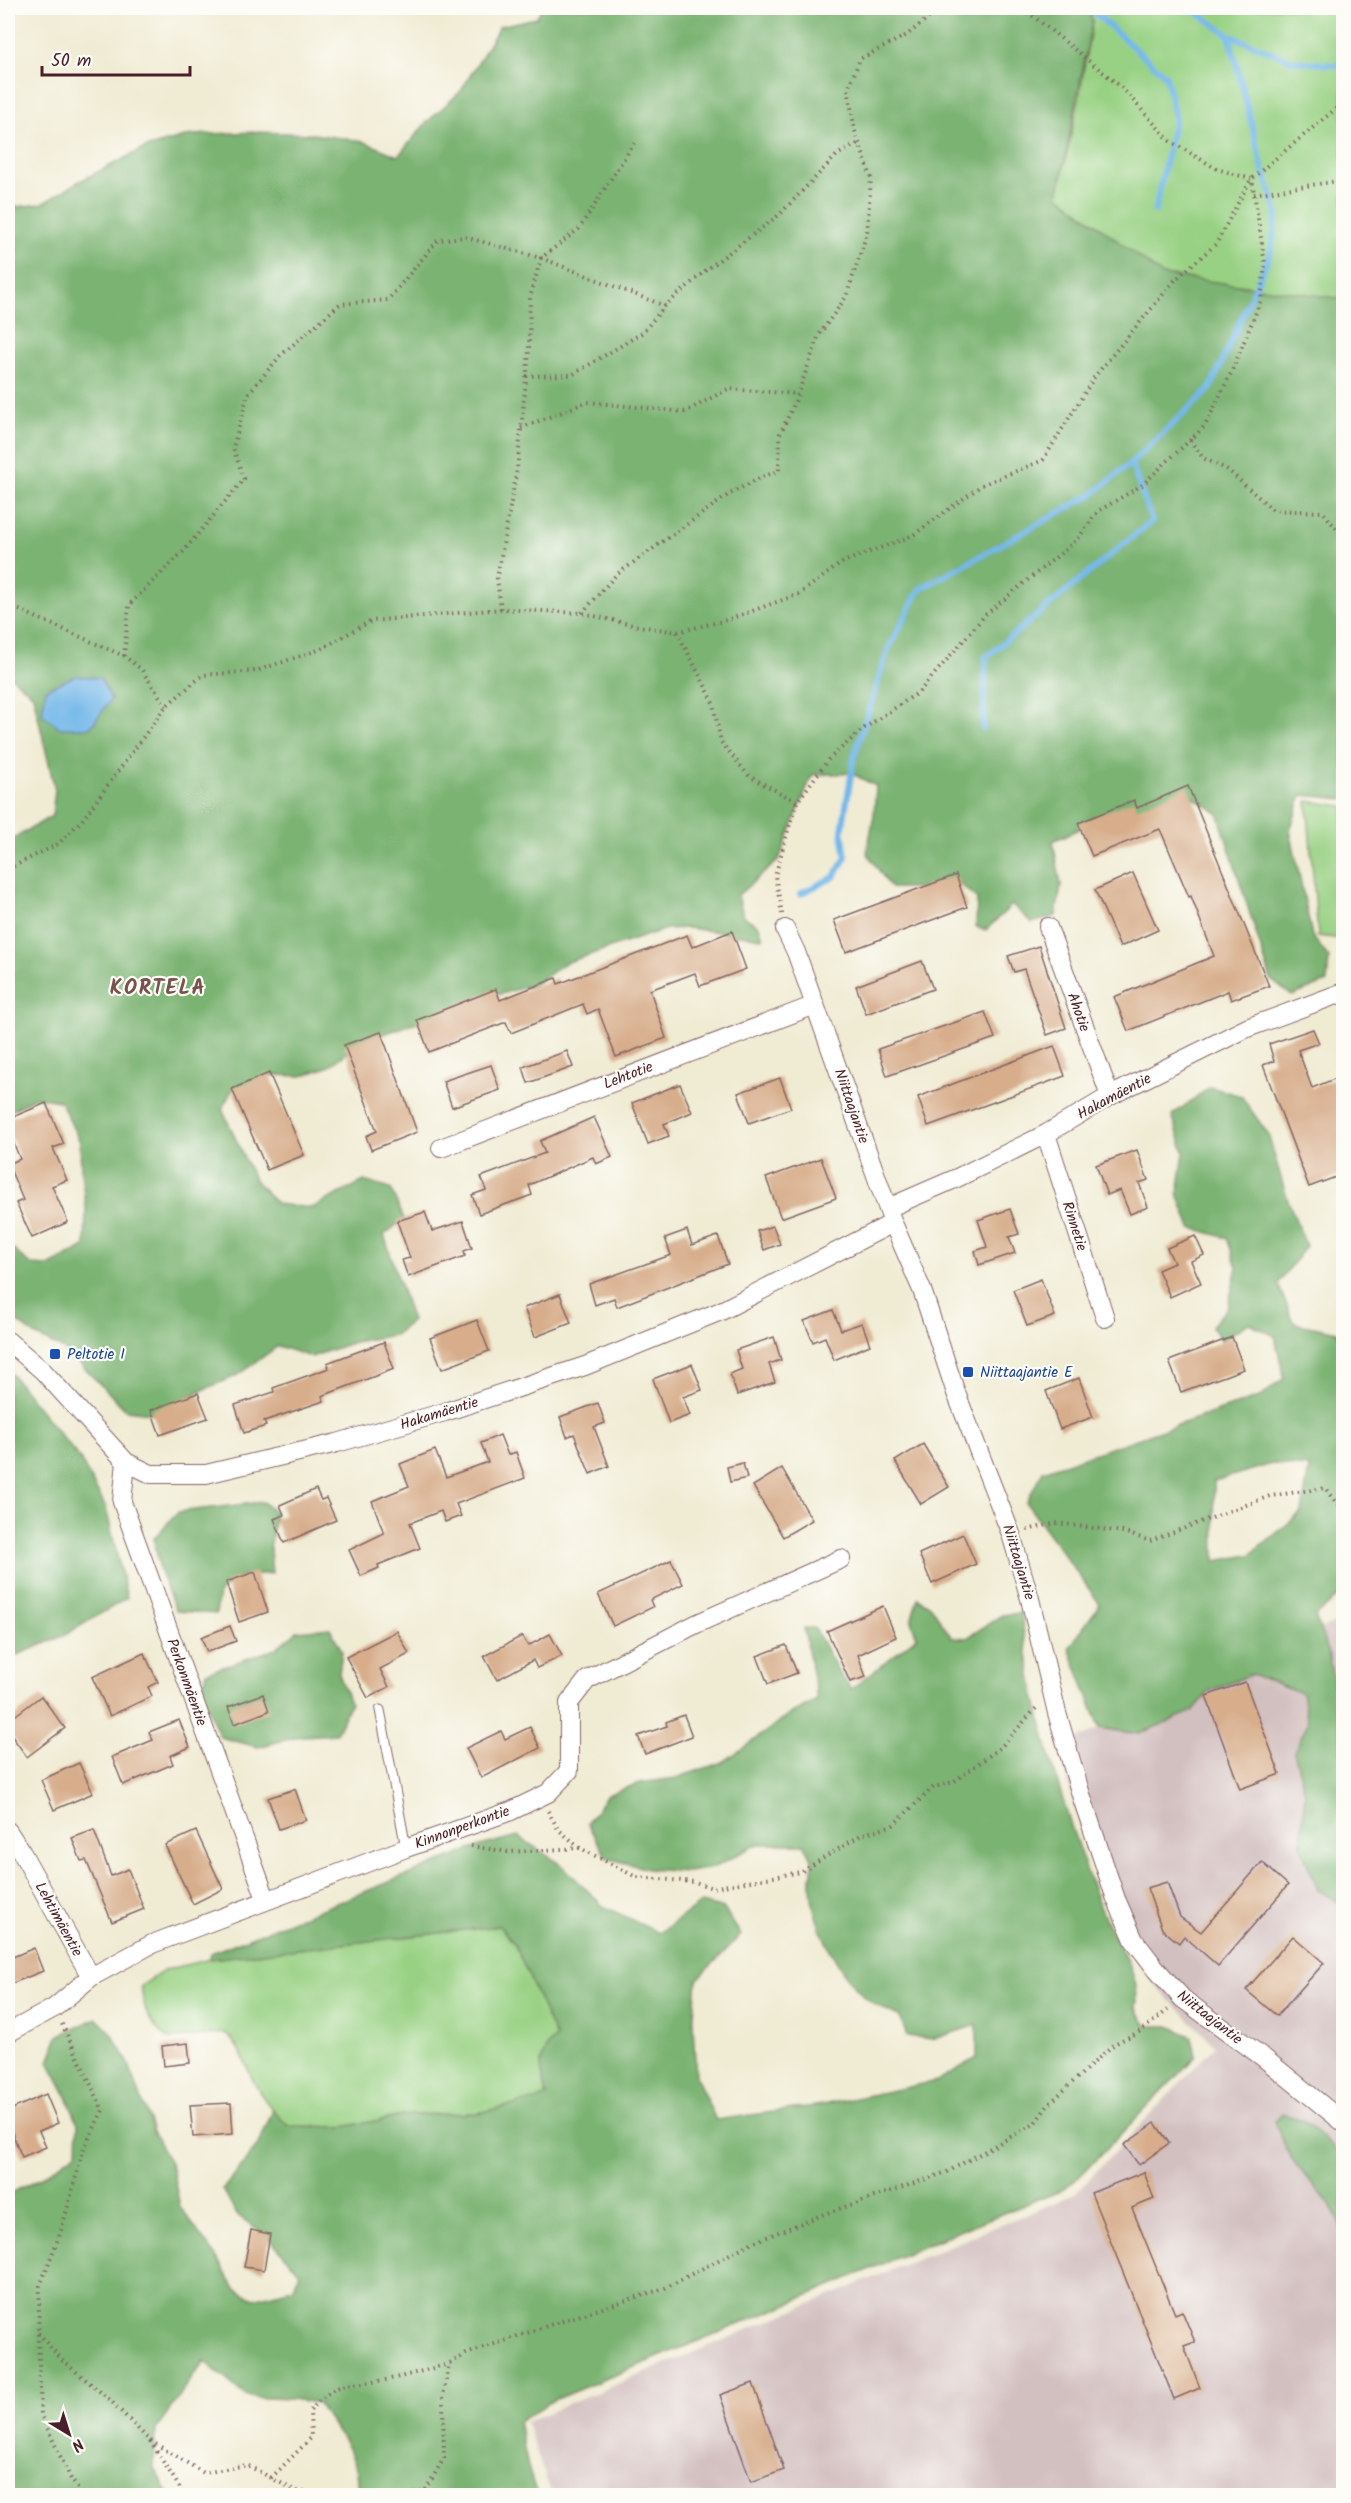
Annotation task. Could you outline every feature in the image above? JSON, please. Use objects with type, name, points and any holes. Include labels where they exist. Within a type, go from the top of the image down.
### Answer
[{"type":"street","name":"Ahotie","points":[[1048,927],[1110,1096]]},
{"type":"street","name":"Niittaajantie","points":[[785,929],[796,952],[891,1216],[922,1290],[956,1393],[1011,1534],[1082,1798],[1116,1899],[1134,1940],[1183,1999],[1264,2058],[1344,2123]]},
{"type":"street","name":"Hakamäentie","points":[[8,1341],[43,1371],[126,1462],[152,1474],[206,1474],[338,1443],[445,1412],[585,1366],[710,1315],[957,1178],[1046,1134],[1110,1096],[1247,1028],[1342,992]]},
{"type":"street","name":"Lehtotie","points":[[441,1148],[815,1005]]},
{"type":"street","name":"Rinnetie","points":[[1046,1134],[1105,1317]]},
{"type":"street","name":"Perkonmäentie","points":[[126,1462],[122,1502],[266,1899]]},
{"type":"street","name":"Kinnonperkontie","points":[[8,2033],[54,2008],[91,1977],[152,1944],[266,1899],[511,1811],[548,1793],[569,1771],[569,1703],[587,1680],[696,1624],[841,1559]]},
{"type":"street","name":"Lehtimäentie","points":[[8,1831],[91,1977]]},
{"type":"lane","points":[[380,1710],[406,1848]]},
{"type":"path","points":[[582,613],[616,575],[728,495],[759,478],[779,471],[780,434],[798,394],[819,336],[846,297],[867,233],[871,177],[859,143],[848,88],[860,59],[907,35],[941,8]]},
{"type":"path","points":[[1023,8],[1120,86],[1170,141],[1217,169],[1251,179]]},
{"type":"path","points":[[8,869],[58,844],[83,819],[166,706],[203,675],[256,671],[321,649],[371,621],[501,609],[582,613],[677,632],[727,620],[798,594],[843,562],[912,536],[982,485],[1043,460],[1095,376],[1176,279],[1216,244],[1251,179],[1344,102]]},
{"type":"path","points":[[501,609],[497,578],[517,469],[526,376],[530,298],[541,258],[579,229],[634,143]]},
{"type":"path","points":[[526,376],[572,375],[642,333],[665,306],[706,270],[779,215],[837,155],[859,143]]},
{"type":"path","points":[[785,929],[775,876],[797,802],[828,760],[863,729],[919,692],[986,614],[1077,540],[1098,511],[1141,486],[1205,426],[1232,371],[1261,300],[1265,264],[1251,179]]},
{"type":"path","points":[[1254,194],[1344,180]]},
{"type":"path","points":[[124,656],[129,605],[183,552],[244,479],[233,448],[248,394],[280,356],[340,304],[388,300],[438,240],[465,237],[541,258],[665,306]]},
{"type":"path","points":[[521,428],[587,402],[685,412],[728,389],[798,394]]},
{"type":"path","points":[[1190,440],[1203,458],[1228,471],[1273,510],[1323,512],[1344,538]]},
{"type":"path","points":[[8,605],[124,656],[141,669],[166,706]]},
{"type":"path","points":[[677,632],[712,699],[721,742],[749,776],[797,802]]},
{"type":"path","points":[[1342,992],[1340,933],[1344,927]]},
{"type":"path","points":[[1011,1534],[1056,1523],[1123,1533],[1150,1541],[1270,1496],[1325,1488],[1344,1514]]},
{"type":"path","points":[[540,1797],[558,1829],[580,1848],[636,1877],[694,1882],[712,1888],[801,1872],[861,1834],[893,1826],[934,1786],[953,1782],[1001,1747],[1052,1691]]},
{"type":"path","points":[[466,1845],[508,1852],[580,1848]]},
{"type":"path","points":[[271,2478],[311,2438],[310,2411],[324,2394],[347,2383],[384,2380],[449,2364],[466,2354],[665,2288],[749,2244],[827,2213],[946,2172],[1034,2124],[1049,2104],[1114,2044],[1139,2032],[1183,1999]]},
{"type":"path","points":[[54,2008],[103,2110],[84,2148],[61,2232],[40,2286],[38,2333],[41,2415],[71,2479],[83,2496]]},
{"type":"path","points":[[38,2333],[63,2361],[109,2399],[149,2440],[185,2496]]},
{"type":"path","points":[[397,2496],[425,2491],[444,2458],[443,2396],[449,2364]]},
{"type":"path","points":[[149,2440],[204,2473],[247,2465],[298,2493],[332,2496]]},
{"type":"shaded area","points":[[1343,1620],[1343,2495],[552,2495],[526,2422],[1075,2194],[1215,2046],[1156,1986],[1127,1950],[1108,1909],[1077,1816],[1059,1748],[1245,1659]]},
{"type":"green space","points":[[542,8],[1090,8],[1092,22],[1058,195],[1162,275],[1343,299],[1343,799],[1302,795],[1290,830],[1312,936],[1329,958],[1327,982],[1292,996],[1271,980],[1218,813],[1182,790],[1151,808],[1114,813],[1053,841],[1061,885],[1056,916],[1032,923],[1012,905],[986,930],[976,927],[977,899],[959,883],[928,888],[891,888],[867,853],[874,815],[876,786],[851,773],[812,775],[779,860],[738,895],[743,916],[759,926],[763,938],[688,928],[666,929],[565,963],[533,985],[475,1001],[359,1043],[330,1066],[302,1076],[271,1075],[232,1090],[222,1109],[254,1179],[277,1204],[312,1208],[364,1181],[391,1189],[404,1219],[384,1235],[412,1321],[394,1335],[354,1342],[311,1357],[278,1346],[238,1375],[198,1392],[159,1414],[126,1410],[68,1352],[35,1335],[8,1315],[8,1245],[31,1265],[48,1266],[85,1247],[86,1206],[81,1173],[80,1142],[60,1101],[35,1097],[8,1113],[8,842],[52,816],[55,790],[33,695],[8,674],[8,208],[42,204],[78,182],[145,148],[192,135],[255,132],[313,134],[362,141],[398,156],[426,123],[461,91],[500,26],[536,18]]},
{"type":"green space","points":[[1090,8],[1343,8],[1343,299],[1162,275],[1058,195],[1079,98],[1092,22]]},
{"type":"green space","points":[[1307,801],[1343,806],[1343,939],[1318,936]]},
{"type":"green space","points":[[1210,1087],[1241,1096],[1268,1134],[1287,1198],[1306,1246],[1278,1284],[1294,1323],[1337,1332],[1343,1346],[1343,1592],[1315,1616],[1328,1651],[1338,1712],[1344,1778],[1343,1905],[1318,1890],[1301,1847],[1305,1792],[1294,1752],[1308,1723],[1302,1693],[1252,1674],[1210,1691],[1193,1711],[1139,1734],[1100,1728],[1069,1648],[1100,1604],[1026,1503],[1043,1471],[1262,1396],[1284,1378],[1275,1336],[1249,1323],[1221,1340],[1212,1326],[1228,1307],[1237,1267],[1227,1238],[1191,1228],[1178,1194],[1184,1152],[1172,1115]],"holes":[[[1272,1464],[1309,1467],[1302,1512],[1250,1555],[1215,1561],[1214,1481]]]},
{"type":"green space","points":[[8,1370],[80,1459],[106,1508],[127,1598],[65,1635],[8,1659]]},
{"type":"green space","points":[[263,1502],[275,1512],[270,1550],[272,1573],[241,1576],[219,1592],[216,1614],[176,1611],[160,1572],[154,1538],[178,1512]]},
{"type":"green space","points":[[918,1598],[932,1607],[951,1637],[967,1638],[1002,1615],[1021,1613],[1039,1714],[1057,1780],[1096,1897],[1133,1976],[1136,1986],[1136,2008],[1147,2026],[1170,2026],[1192,2037],[1196,2056],[1079,2177],[1060,2191],[553,2400],[518,2422],[537,2495],[357,2495],[358,2482],[352,2457],[340,2435],[317,2403],[247,2397],[204,2361],[156,2429],[154,2469],[170,2495],[8,2496],[8,2194],[39,2179],[77,2152],[78,2124],[49,2062],[58,2036],[97,2018],[109,2030],[128,2062],[153,2131],[172,2168],[180,2207],[216,2257],[235,2289],[254,2299],[292,2289],[300,2273],[269,2237],[237,2215],[223,2189],[259,2144],[273,2110],[288,2126],[342,2127],[409,2115],[478,2113],[547,2097],[541,2072],[542,2058],[544,2051],[556,2037],[514,1943],[499,1926],[210,1959],[211,1953],[480,1846],[518,1836],[563,1866],[603,1906],[659,1933],[701,1903],[724,1909],[741,1935],[697,1980],[693,2025],[696,2077],[716,2120],[822,2105],[937,2081],[977,2058],[977,2025],[933,2039],[907,2036],[900,2017],[871,2002],[849,1980],[830,1951],[817,1919],[811,1888],[813,1863],[804,1844],[757,1844],[713,1868],[687,1872],[648,1869],[607,1858],[587,1823],[607,1795],[639,1783],[676,1778],[723,1762],[792,1713],[817,1700],[804,1628],[815,1628],[838,1671],[851,1689],[917,1637],[911,1621]]},
{"type":"green space","points":[[330,1628],[342,1651],[339,1674],[350,1703],[336,1734],[301,1736],[258,1747],[220,1737],[201,1692],[207,1672],[275,1649],[297,1631]]},
{"type":"green space","points":[[499,1926],[514,1943],[556,2037],[542,2058],[541,2065],[547,2098],[478,2113],[409,2115],[342,2127],[288,2126],[263,2097],[240,2052],[226,2033],[168,2039],[151,2022],[144,2002],[141,1986],[165,1970],[210,1959]]},
{"type":"green space","points":[[1282,2114],[1303,2120],[1343,2155],[1343,2236],[1335,2213],[1285,2148],[1275,2122]]},
{"type":"water","points":[[75,676],[100,678],[111,699],[90,728],[60,728],[42,714],[46,689]]},
{"type":"building","points":[[1188,786],[1269,986],[1231,1000],[1228,991],[1128,1031],[1114,997],[1214,956],[1191,896],[1189,897],[1160,829],[1092,856],[1078,823],[1134,800],[1137,808]]},
{"type":"building","points":[[1133,873],[1158,930],[1120,947],[1095,890]]},
{"type":"building","points":[[956,875],[967,907],[846,952],[834,920]]},
{"type":"building","points":[[732,931],[746,969],[700,986],[695,973],[650,990],[666,1038],[616,1057],[598,1009],[587,1014],[583,1004],[511,1033],[506,1022],[429,1052],[417,1020],[496,989],[500,1000],[556,978],[558,984],[687,935],[692,947]]},
{"type":"building","points":[[1039,946],[1066,1028],[1047,1035],[1024,969],[1014,972],[1008,956]]},
{"type":"building","points":[[922,961],[933,989],[866,1014],[856,986]]},
{"type":"building","points":[[985,1012],[995,1038],[887,1076],[878,1049]]},
{"type":"building","points":[[1313,1029],[1319,1043],[1298,1050],[1312,1088],[1344,1075],[1344,1174],[1309,1187],[1263,1065],[1274,1061],[1269,1044]]},
{"type":"building","points":[[381,1032],[417,1132],[371,1150],[366,1136],[377,1131],[344,1045]]},
{"type":"building","points":[[1054,1046],[1065,1076],[928,1126],[918,1097]]},
{"type":"building","points":[[567,1051],[573,1067],[528,1083],[523,1067]]},
{"type":"building","points":[[491,1065],[500,1090],[452,1107],[443,1081]]},
{"type":"building","points":[[269,1073],[304,1155],[267,1170],[232,1089]]},
{"type":"building","points":[[780,1078],[791,1108],[749,1123],[738,1093]]},
{"type":"building","points":[[680,1084],[692,1112],[664,1124],[669,1136],[648,1144],[632,1103]]},
{"type":"building","points":[[46,1103],[64,1144],[53,1148],[67,1180],[52,1186],[68,1222],[32,1238],[16,1203],[23,1200],[8,1164],[20,1159],[8,1129],[8,1119]]},
{"type":"building","points":[[594,1117],[612,1157],[596,1164],[593,1157],[529,1185],[532,1195],[479,1214],[472,1195],[486,1190],[481,1177],[545,1153],[540,1141]]},
{"type":"building","points":[[1137,1150],[1148,1180],[1139,1183],[1148,1207],[1130,1214],[1120,1190],[1107,1195],[1096,1165]]},
{"type":"building","points":[[821,1158],[836,1198],[781,1218],[766,1178]]},
{"type":"building","points":[[1010,1209],[1019,1234],[1009,1237],[1015,1253],[979,1265],[975,1251],[987,1247],[978,1220]]},
{"type":"building","points":[[425,1212],[432,1231],[463,1221],[472,1248],[464,1251],[465,1256],[408,1277],[402,1260],[410,1258],[397,1221]]},
{"type":"building","points":[[773,1226],[780,1244],[764,1250],[757,1231]]},
{"type":"building","points":[[687,1230],[692,1245],[718,1236],[728,1264],[617,1307],[614,1298],[595,1305],[589,1284],[671,1255],[665,1238]]},
{"type":"building","points":[[1195,1236],[1204,1255],[1191,1261],[1201,1283],[1170,1297],[1158,1270],[1174,1263],[1167,1248]]},
{"type":"building","points":[[1041,1279],[1055,1316],[1027,1326],[1013,1290]]},
{"type":"building","points":[[560,1294],[571,1323],[535,1337],[524,1308]]},
{"type":"building","points":[[833,1310],[841,1330],[862,1323],[870,1345],[834,1360],[825,1337],[813,1342],[804,1321]]},
{"type":"building","points":[[477,1320],[489,1351],[442,1369],[430,1338]]},
{"type":"building","points":[[774,1337],[781,1360],[769,1364],[775,1382],[737,1395],[730,1374],[742,1369],[736,1350]]},
{"type":"building","points":[[1232,1337],[1244,1369],[1181,1392],[1169,1361]]},
{"type":"building","points":[[384,1342],[394,1369],[322,1396],[324,1401],[264,1421],[266,1426],[244,1433],[235,1405],[274,1392],[273,1388],[329,1368],[327,1363]]},
{"type":"building","points":[[692,1364],[702,1390],[683,1397],[690,1415],[669,1423],[653,1379]]},
{"type":"building","points":[[1079,1378],[1093,1417],[1060,1429],[1046,1391]]},
{"type":"building","points":[[198,1393],[208,1418],[160,1435],[151,1410]]},
{"type":"building","points":[[598,1403],[605,1423],[594,1427],[609,1466],[590,1474],[574,1434],[567,1437],[560,1417]]},
{"type":"building","points":[[500,1435],[508,1455],[516,1452],[525,1478],[456,1504],[461,1516],[445,1522],[441,1511],[410,1523],[420,1548],[378,1565],[379,1568],[361,1576],[349,1550],[384,1533],[372,1501],[409,1486],[400,1464],[435,1450],[446,1477],[488,1462],[481,1443]]},
{"type":"building","points":[[923,1444],[949,1487],[921,1504],[895,1461]]},
{"type":"building","points":[[743,1463],[747,1478],[730,1482],[727,1467]]},
{"type":"building","points":[[782,1468],[812,1520],[783,1537],[753,1486]]},
{"type":"building","points":[[316,1489],[321,1500],[326,1498],[336,1520],[284,1543],[274,1519],[284,1515],[280,1505]]},
{"type":"building","points":[[963,1534],[976,1564],[932,1584],[919,1554]]},
{"type":"building","points":[[671,1560],[683,1584],[650,1600],[653,1607],[613,1626],[598,1594]]},
{"type":"building","points":[[255,1572],[268,1612],[239,1622],[226,1582]]},
{"type":"building","points":[[883,1606],[896,1637],[858,1655],[866,1677],[850,1682],[827,1631]]},
{"type":"building","points":[[230,1626],[236,1641],[207,1652],[201,1637]]},
{"type":"building","points":[[397,1631],[409,1654],[380,1669],[389,1687],[368,1698],[346,1657]]},
{"type":"building","points":[[550,1634],[562,1656],[537,1668],[533,1660],[497,1680],[484,1656],[522,1636],[528,1646]]},
{"type":"building","points":[[786,1645],[797,1673],[768,1684],[757,1656]]},
{"type":"building","points":[[144,1653],[158,1682],[148,1687],[152,1696],[110,1716],[92,1677]]},
{"type":"building","points":[[1245,1682],[1280,1774],[1240,1789],[1206,1696]]},
{"type":"building","points":[[263,1694],[269,1711],[234,1724],[228,1707]]},
{"type":"building","points":[[41,1696],[65,1728],[27,1757],[8,1731],[8,1721]]},
{"type":"building","points":[[684,1715],[692,1736],[645,1754],[638,1736],[667,1726],[666,1722]]},
{"type":"building","points":[[179,1720],[190,1747],[170,1756],[173,1764],[123,1785],[112,1757],[153,1740],[149,1732]]},
{"type":"building","points":[[530,1727],[540,1748],[481,1778],[466,1748],[501,1731],[505,1739]]},
{"type":"building","points":[[79,1763],[93,1793],[54,1810],[41,1780]]},
{"type":"building","points":[[295,1789],[306,1820],[279,1829],[268,1798]]},
{"type":"building","points":[[94,1830],[111,1876],[128,1869],[144,1909],[112,1922],[86,1860],[81,1861],[72,1838]]},
{"type":"building","points":[[196,1831],[223,1889],[193,1904],[165,1845]]},
{"type":"building","points":[[1262,1862],[1288,1885],[1218,1966],[1184,1936],[1179,1943],[1162,1929],[1147,1888],[1167,1882],[1180,1917],[1201,1932]]},
{"type":"building","points":[[1293,1936],[1324,1963],[1277,2016],[1246,1990]]},
{"type":"building","points":[[34,1948],[43,1971],[8,1985],[8,1959]]},
{"type":"building","points":[[188,2043],[190,2063],[164,2066],[162,2046]]},
{"type":"building","points":[[46,2094],[58,2123],[39,2131],[46,2147],[22,2157],[8,2123],[8,2111]]},
{"type":"building","points":[[231,2103],[233,2134],[193,2137],[190,2105]]},
{"type":"building","points":[[1155,2123],[1169,2143],[1139,2165],[1124,2145]]},
{"type":"building","points":[[1144,2172],[1154,2199],[1132,2208],[1175,2314],[1182,2311],[1195,2342],[1184,2346],[1200,2388],[1174,2399],[1091,2193]]},
{"type":"building","points":[[251,2230],[270,2234],[264,2270],[244,2267]]},
{"type":"building","points":[[753,2383],[784,2470],[751,2482],[720,2395]]},
{"type":"waterway","points":[[1089,8],[1166,76],[1175,119],[1155,211]]},
{"type":"waterway","points":[[1190,8],[1229,35],[1293,61],[1344,66]]},
{"type":"waterway","points":[[800,894],[834,877],[846,857],[842,831],[854,757],[888,649],[920,589],[1093,494],[1131,463],[1210,389],[1271,252],[1277,211],[1263,169],[1229,35]]},
{"type":"waterway","points":[[983,728],[986,657],[1152,521],[1131,463]]},
{"type":"place","name":"Peltotie I","points":[[55,1354]]},
{"type":"place","name":"Niittaajantie E","points":[[968,1372]]},
{"type":"district","name":"KORTELA","points":[[158,987]]}]
